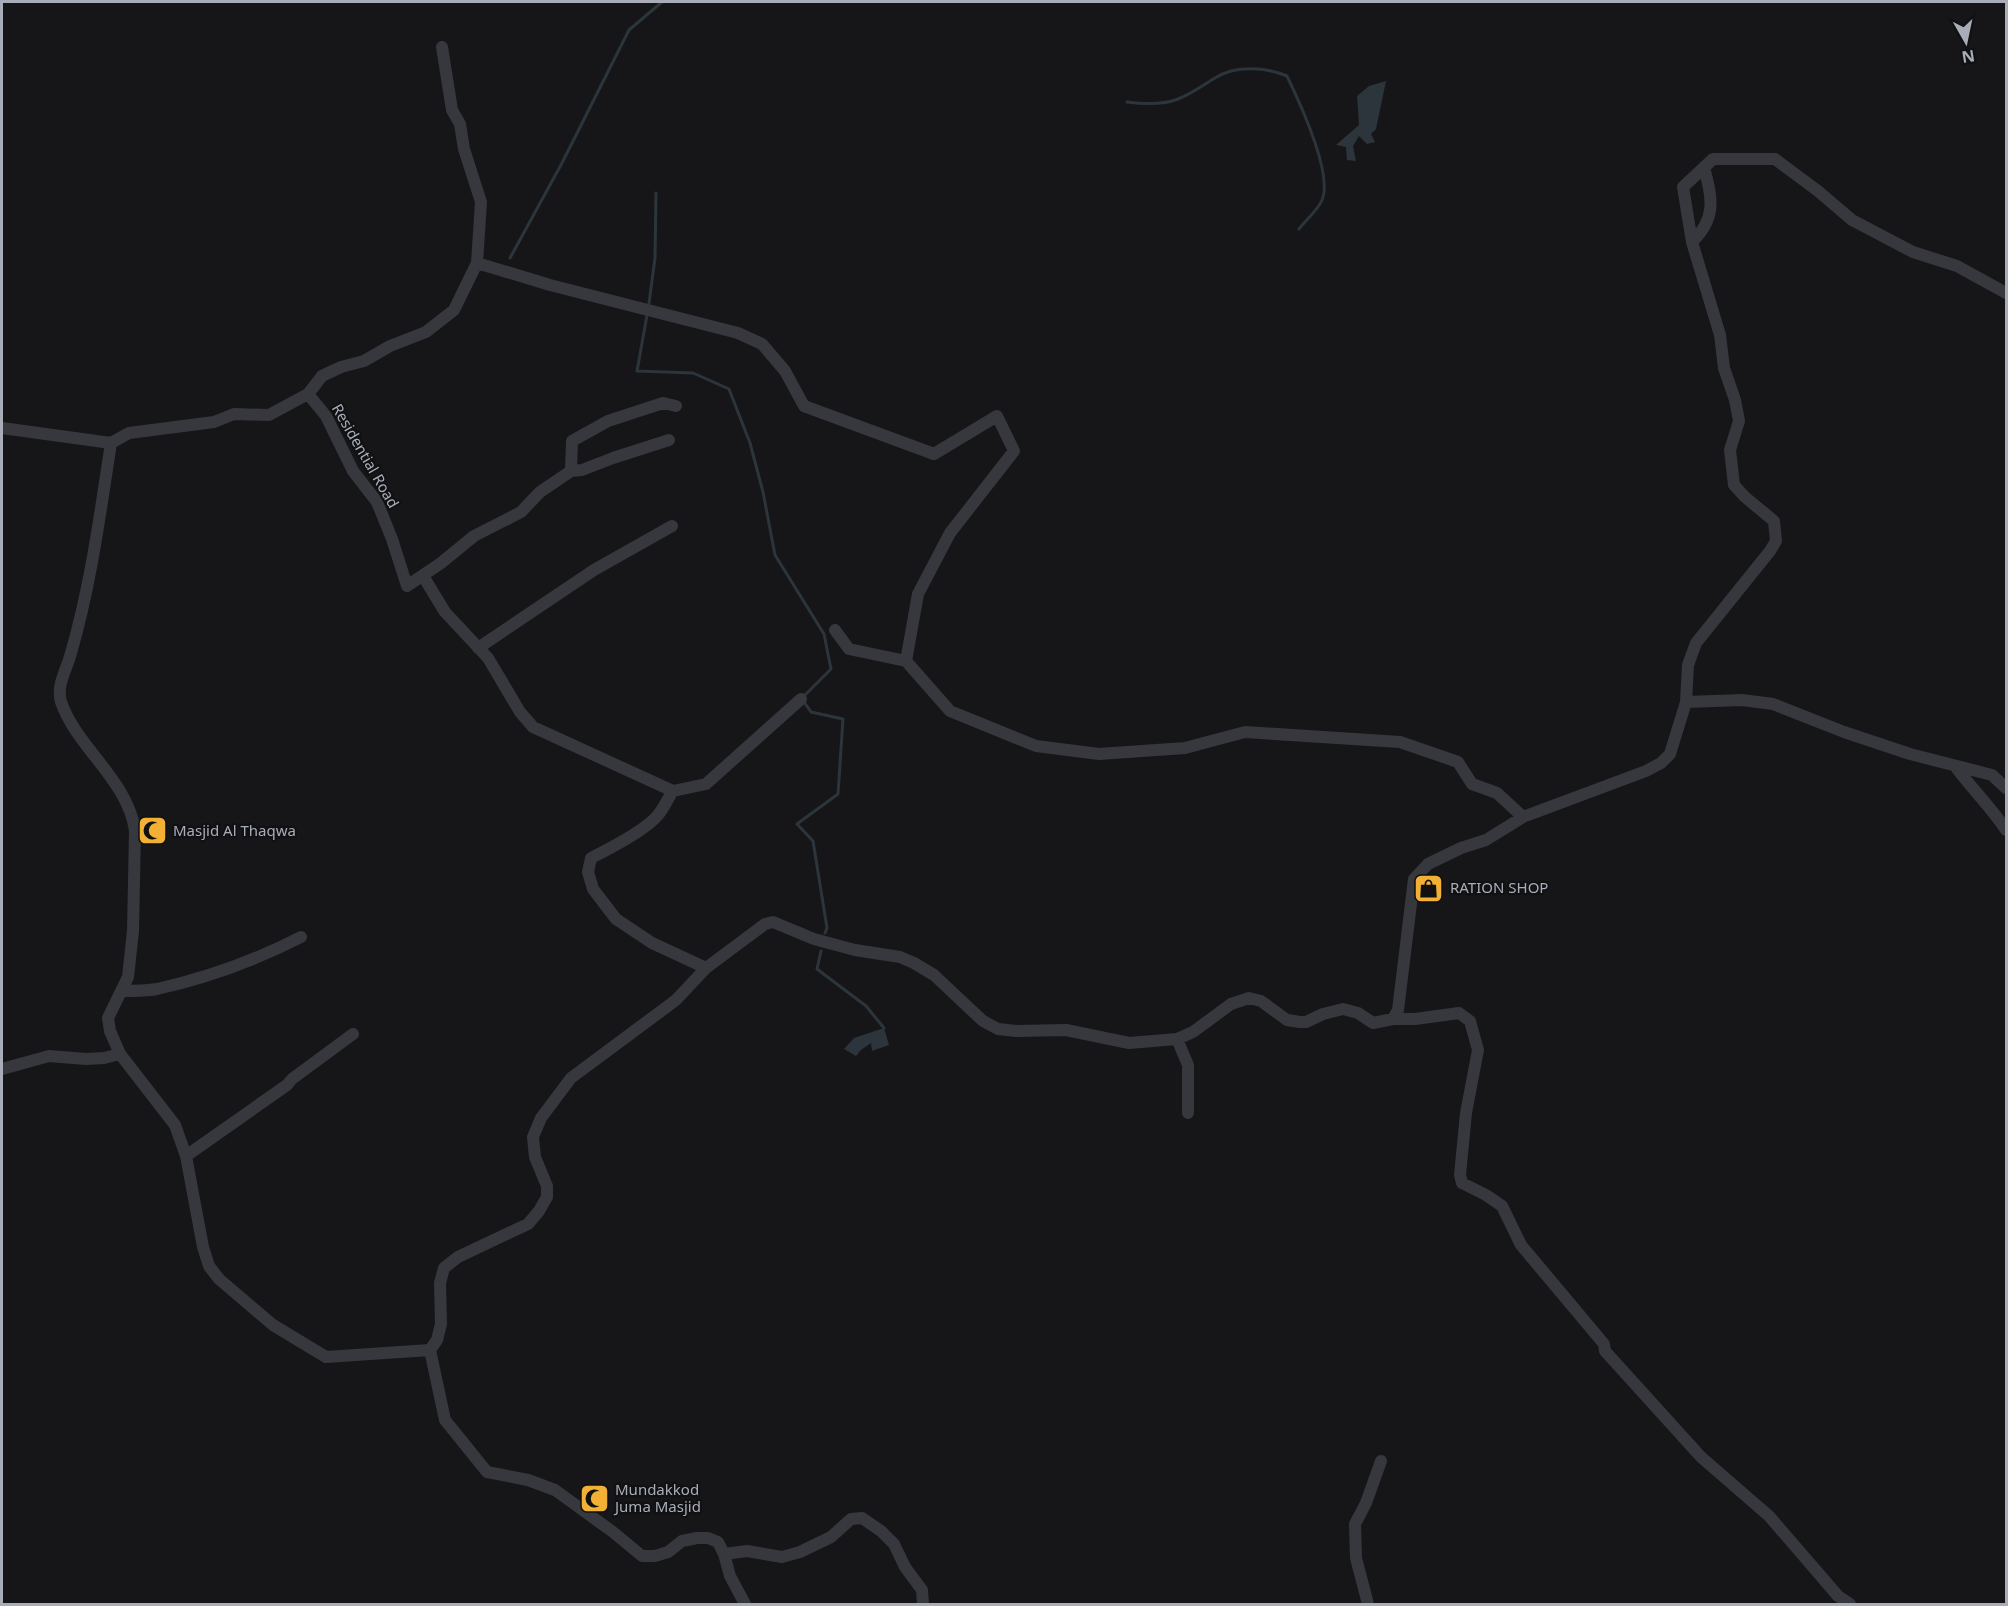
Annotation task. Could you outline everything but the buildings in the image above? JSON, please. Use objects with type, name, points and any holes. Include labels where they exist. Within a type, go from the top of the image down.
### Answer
[{"type":"street","points":[[2,428],[111,443],[129,433],[214,422],[234,414],[269,415],[308,394],[322,376],[341,367],[364,361],[390,346],[426,332],[454,310],[477,263],[481,202],[464,149],[460,124],[452,111],[442,47]]},
{"type":"street","points":[[1393,1019],[1398,1010],[1404,975],[1414,879],[1428,864],[1461,848],[1486,840],[1523,817],[1646,771],[1661,763],[1670,754],[1686,702],[1688,665],[1696,643],[1776,541],[1774,520],[1744,497],[1734,486],[1730,450],[1739,421],[1735,400],[1724,368],[1720,335],[1692,242],[1683,187],[1713,159],[1775,159],[1852,220],[1913,252],[1957,266],[2007,293]]},
{"type":"street","points":[[1692,242],[1704,230],[1712,208],[1704,167]]},
{"type":"street","points":[[477,263],[550,285],[738,333],[762,344],[785,371],[804,406],[934,454],[997,416],[1014,451],[950,533],[918,594],[906,661]]},
{"type":"street","name":"Residential Road","points":[[308,394],[326,416],[353,471],[377,502],[407,586],[423,576]]},
{"type":"street","points":[[571,471],[572,441],[608,421],[652,406],[663,403],[676,406]]},
{"type":"street","points":[[669,440],[582,470],[571,471],[540,492],[521,512],[474,536],[423,576],[445,612],[488,658],[520,712],[533,727],[673,791],[706,784],[801,699]]},
{"type":"street","points":[[111,443],[92,567],[71,655],[61,683],[60,699],[69,719],[133,815],[135,831],[134,931],[128,976],[108,1017],[110,1031],[120,1054],[175,1125],[186,1156],[203,1247],[209,1266],[219,1279],[273,1325],[326,1357],[430,1350]]},
{"type":"street","points":[[478,648],[594,570],[672,526]]},
{"type":"street","points":[[836,630],[849,649],[906,661],[950,711],[1036,746],[1099,754],[1185,748],[1245,732],[1400,742],[1458,762],[1472,784],[1497,793],[1523,817]]},
{"type":"street","points":[[1686,702],[1742,700],[1773,704],[1844,732],[1910,754],[1992,775],[2007,788]]},
{"type":"street","points":[[1955,766],[2007,830]]},
{"type":"street","points":[[673,791],[658,815],[651,821],[614,847],[591,858],[588,872],[593,889],[616,919],[652,943],[706,968]]},
{"type":"street","points":[[745,1605],[730,1576],[718,1542],[708,1538],[697,1538],[682,1541],[668,1552],[656,1556],[642,1556],[614,1532],[555,1490],[528,1480],[487,1472],[445,1420],[430,1350],[439,1332],[440,1283],[444,1268],[458,1257],[528,1224],[547,1197],[547,1186],[535,1157],[533,1137],[541,1118],[572,1078],[676,1000],[706,968],[765,924],[773,922],[814,939],[855,950],[900,957],[914,963],[934,975],[983,1021],[998,1029],[1066,1030],[1129,1042],[1177,1039],[1193,1032],[1231,1004],[1249,998],[1261,1002],[1287,1020],[1300,1022],[1342,1009],[1359,1013],[1373,1023],[1459,1013],[1470,1021],[1478,1050],[1466,1113],[1460,1175],[1462,1183],[1502,1206],[1521,1245],[1604,1344],[1605,1351],[1701,1457],[1769,1516],[1838,1596],[1850,1605]]},
{"type":"street","points":[[121,991],[155,989],[199,978],[271,952],[301,937]]},
{"type":"street","points":[[186,1156],[287,1085],[353,1034]]},
{"type":"street","points":[[1177,1039],[1188,1065],[1188,1113]]},
{"type":"street","points":[[2,1069],[49,1056],[86,1059],[120,1054]]},
{"type":"street","points":[[1368,1605],[1356,1558],[1355,1524],[1366,1503],[1381,1461]]},
{"type":"street","points":[[724,1554],[747,1551],[782,1557],[800,1552],[831,1537],[851,1519],[862,1518],[881,1531],[894,1544],[905,1567],[922,1590],[923,1605]]},
{"type":"shaded area","points":[[1386,81],[1376,129],[1371,134],[1375,142],[1367,144],[1359,136],[1353,146],[1356,161],[1347,160],[1346,147],[1336,145],[1359,125],[1357,96],[1369,86]]},
{"type":"shaded area","points":[[884,1028],[889,1045],[872,1051],[871,1043],[856,1056],[844,1049],[854,1038]]},
{"type":"waterway","points":[[510,258],[562,163],[629,30],[662,2]]},
{"type":"waterway","points":[[1127,102],[1153,104],[1172,101],[1188,95],[1223,74],[1241,69],[1260,69],[1287,76],[1313,138],[1323,173],[1322,200],[1299,229]]},
{"type":"waterway","points":[[649,303],[655,258],[656,193]]},
{"type":"waterway","points":[[647,315],[637,371],[693,373],[729,389],[750,443],[763,492],[775,555],[824,634],[831,669],[803,697]]},
{"type":"waterway","points":[[804,702],[811,712],[843,719],[838,794],[797,824],[813,841],[827,928],[825,933]]},
{"type":"waterway","points":[[821,951],[817,969],[866,1006],[884,1028]]},
{"type":"place","name":"Masjid Al Thaqwa","points":[[152,831]]},
{"type":"place","name":"RATION SHOP","points":[[1429,888]]},
{"type":"place","name":"Mundakkod Juma Masjid","points":[[594,1499]]}]
